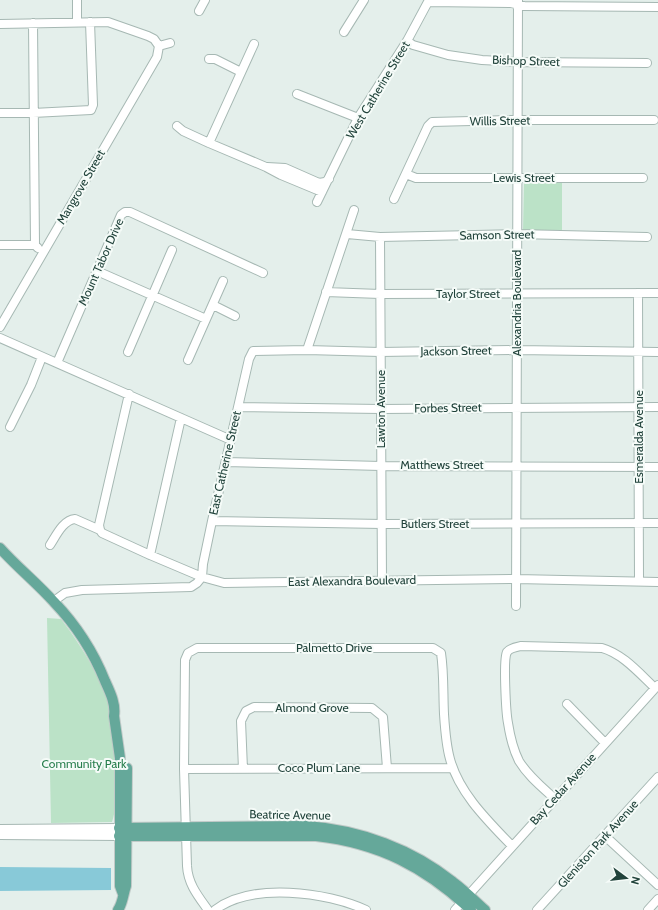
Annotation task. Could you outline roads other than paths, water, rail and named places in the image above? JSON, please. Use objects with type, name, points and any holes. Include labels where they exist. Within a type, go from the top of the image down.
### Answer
[{"type":"main road","points":[[0,548],[54,601],[71,621],[89,647],[98,664],[112,696],[115,710],[119,714],[127,758],[123,832],[126,886],[122,903],[118,910]]},
{"type":"main road","name":"Beatrice Avenue","points":[[123,832],[186,832],[316,836],[334,838],[364,845],[387,853],[485,910]]},
{"type":"main road","name":"Beatrice Avenue","points":[[465,898],[471,910]]},
{"type":"street","points":[[77,0],[77,22]]},
{"type":"street","points":[[199,11],[205,0]]},
{"type":"street","points":[[344,32],[364,0]]},
{"type":"street","points":[[429,1],[518,2],[524,6],[658,7]]},
{"type":"street","name":"West Catherine Street","points":[[318,202],[358,118],[408,41],[429,1]]},
{"type":"street","name":"Alexandria Boulevard","points":[[516,606],[518,2]]},
{"type":"street","points":[[0,24],[77,22],[114,23],[154,39],[159,46],[170,43]]},
{"type":"street","points":[[0,113],[89,111],[92,109],[90,22]]},
{"type":"street","points":[[33,23],[35,246],[39,250],[41,256]]},
{"type":"street","name":"Bishop Street","points":[[408,41],[448,55],[482,60],[518,62],[647,63]]},
{"type":"street","points":[[209,143],[254,44]]},
{"type":"street","name":"Mangrove Street","points":[[0,327],[157,57],[159,46]]},
{"type":"street","points":[[209,59],[215,59],[241,72]]},
{"type":"street","points":[[297,94],[358,118]]},
{"type":"street","name":"Willis Street","points":[[394,199],[428,126],[432,122],[518,120],[654,120]]},
{"type":"street","points":[[177,126],[183,131],[266,167],[281,176],[322,192]]},
{"type":"street","points":[[266,167],[285,168],[319,183],[325,182],[329,178]]},
{"type":"street","name":"Lewis Street","points":[[406,174],[416,178],[643,178]]},
{"type":"street","points":[[307,350],[354,210]]},
{"type":"street","name":"Mount Tabor Drive","points":[[57,363],[121,215],[127,212],[263,273]]},
{"type":"street","name":"Samson Street","points":[[347,234],[380,237],[517,234],[647,238]]},
{"type":"street","name":"Lawton Avenue","points":[[380,237],[382,581]]},
{"type":"street","points":[[0,245],[35,246]]},
{"type":"street","points":[[128,352],[172,250]]},
{"type":"street","points":[[97,271],[206,319]]},
{"type":"street","points":[[188,360],[223,281]]},
{"type":"street","name":"Taylor Street","points":[[326,292],[380,294],[658,294]]},
{"type":"street","name":"Esmeralda Avenue","points":[[638,293],[639,581]]},
{"type":"street","points":[[212,305],[235,316]]},
{"type":"street","points":[[0,338],[231,440]]},
{"type":"street","name":"Jackson Street","points":[[253,351],[307,350],[380,352],[517,350],[658,352]]},
{"type":"street","name":"East Catherine Street","points":[[202,576],[212,521],[249,359],[253,351]]},
{"type":"street","points":[[10,427],[31,385],[42,357]]},
{"type":"street","points":[[100,530],[99,525],[129,394]]},
{"type":"street","name":"Forbes Street","points":[[238,407],[381,409],[658,407]]},
{"type":"street","points":[[150,555],[181,418]]},
{"type":"street","name":"Matthews Street","points":[[226,462],[381,466],[517,465],[658,467]]},
{"type":"street","name":"East Alexandra Boulevard","points":[[50,545],[66,522],[74,519],[150,555],[202,576],[224,583],[516,579],[658,582]]},
{"type":"street","name":"Butlers Street","points":[[212,521],[382,524],[658,523]]},
{"type":"street","points":[[54,601],[65,593],[82,590],[191,587],[197,583],[202,576]]},
{"type":"street","points":[[554,799],[525,770],[513,747],[507,720],[505,660],[507,653],[513,648],[521,646],[602,648],[619,655],[656,686]]},
{"type":"street","name":"Palmetto Drive","points":[[208,910],[196,893],[188,877],[186,832],[184,769],[185,660],[188,653],[197,648],[433,648],[441,653],[444,669],[443,693],[446,735],[450,761],[461,785],[480,813],[512,846]]},
{"type":"street","name":"Bay Cedar Avenue","points":[[455,910],[656,686]]},
{"type":"street","points":[[567,704],[605,743]]},
{"type":"street","name":"Almond Grove","points":[[243,769],[241,721],[246,711],[254,707],[372,708],[382,717],[387,768]]},
{"type":"street","name":"Coco Plum Lane","points":[[184,769],[454,768]]},
{"type":"street","name":"Gleniston Park Avenue","points":[[537,910],[658,778]]},
{"type":"street","points":[[0,829],[123,832]]},
{"type":"street","points":[[0,835],[123,832]]},
{"type":"street","points":[[605,836],[658,885]]},
{"type":"street","points":[[215,910],[227,902],[240,897],[287,893],[322,896],[342,901],[366,910]]},
{"type":"street","points":[[648,910],[658,899]]},
{"type":"water","points":[[0,867],[111,868],[111,890],[0,891]]},
{"type":"park label","name":"Community Park","points":[[84,764]]}]
